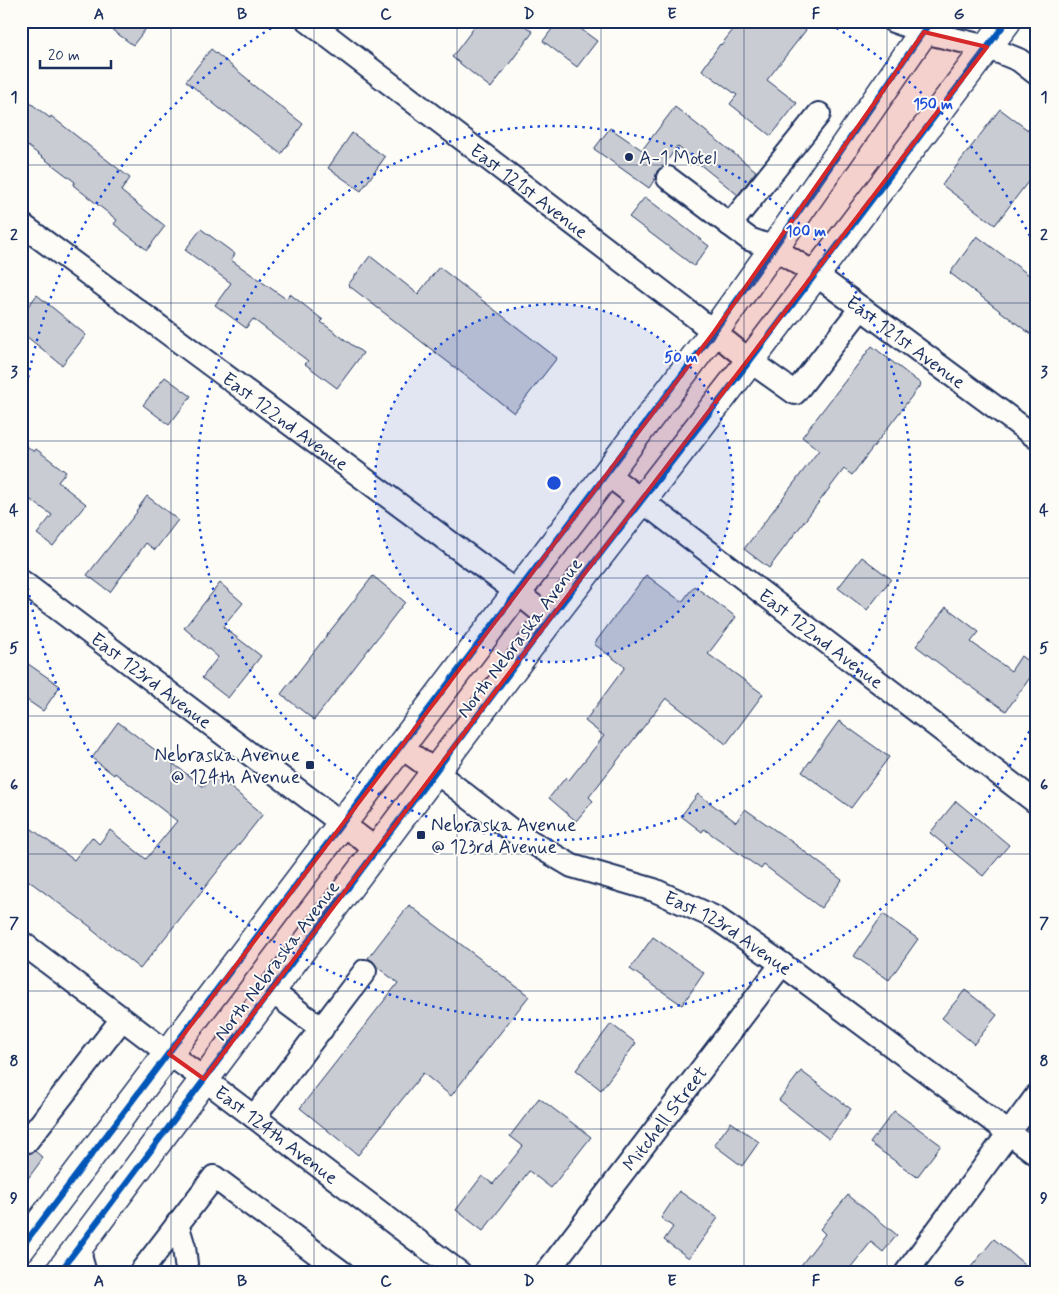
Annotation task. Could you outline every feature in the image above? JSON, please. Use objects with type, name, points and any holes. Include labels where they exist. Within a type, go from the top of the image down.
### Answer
[{"type":"main road","name":"North Nebraska Avenue","points":[[59,1273],[550,619],[750,361],[1007,21]]},
{"type":"main road","name":"North Nebraska Avenue","points":[[21,1248],[714,332],[927,27]]},
{"type":"street","name":"East 121st Avenue","points":[[308,21],[750,361],[795,393],[861,308]]},
{"type":"street","points":[[893,21],[927,27],[988,47],[1019,60],[1037,74]]},
{"type":"street","points":[[730,225],[819,114]]},
{"type":"street","name":"East 121st Avenue","points":[[668,178],[749,239],[774,248],[815,274],[1037,438]]},
{"type":"street","name":"East 122nd Avenue","points":[[21,224],[518,593],[550,619]]},
{"type":"street","name":"East 122nd Avenue","points":[[607,474],[1037,803]]},
{"type":"street","name":"East 123rd Avenue","points":[[21,581],[377,850]]},
{"type":"street","name":"East 123rd Avenue","points":[[400,747],[436,772],[511,830],[572,866],[654,890],[716,918],[782,964],[1037,1154]]},
{"type":"street","name":"East 124th Avenue","points":[[21,942],[254,1117],[450,1270]]},
{"type":"street","name":"Mitchell Street","points":[[546,1273],[782,964]]},
{"type":"street","points":[[254,1117],[366,971]]},
{"type":"street","points":[[271,991],[322,1029]]},
{"type":"street","points":[[27,1142],[122,1019]]},
{"type":"street","points":[[906,1273],[1037,1095]]},
{"type":"street","points":[[140,1273],[214,1177],[343,1273]]},
{"type":"street","points":[[177,1224],[184,1247],[186,1264]]},
{"type":"street","points":[[80,1244],[85,1273]]},
{"type":"highlighted area","points":[[924,32],[987,47],[550,619],[204,1079],[169,1054],[714,332]]},
{"type":"building","points":[[100,21],[152,21],[133,45]]},
{"type":"building","points":[[479,21],[519,21],[533,32],[491,88],[452,57]]},
{"type":"building","points":[[558,21],[570,21],[597,41],[577,67],[543,41]]},
{"type":"building","points":[[740,21],[795,21],[806,30],[767,80],[797,103],[771,136],[730,104],[737,95],[702,70],[720,44]]},
{"type":"building","points":[[211,49],[249,82],[303,124],[281,154],[186,81]]},
{"type":"building","points":[[21,96],[50,118],[51,116],[130,178],[121,191],[165,226],[147,250],[114,224],[117,220],[73,185],[75,182],[21,141]]},
{"type":"building","points":[[675,107],[756,171],[738,195],[677,146],[664,166],[657,171],[655,179],[649,188],[594,149],[610,128],[642,150]]},
{"type":"building","points":[[1000,109],[1037,137],[1037,170],[995,225],[942,185]]},
{"type":"building","points":[[352,133],[385,157],[361,191],[328,168]]},
{"type":"building","points":[[645,197],[709,246],[694,266],[629,217]]},
{"type":"building","points":[[201,229],[235,254],[231,260],[286,299],[290,294],[323,320],[321,322],[363,353],[337,388],[305,364],[308,361],[253,319],[246,328],[215,305],[231,283],[185,250]]},
{"type":"building","points":[[977,236],[1037,281],[1037,339],[950,273]]},
{"type":"building","points":[[370,256],[418,294],[439,267],[557,358],[514,413],[348,285]]},
{"type":"building","points":[[37,295],[86,335],[62,365],[21,332],[21,315]]},
{"type":"building","points":[[872,346],[921,384],[852,475],[844,469],[769,568],[744,549],[819,450],[802,437]]},
{"type":"building","points":[[165,377],[191,396],[169,425],[143,405]]},
{"type":"building","points":[[21,441],[34,452],[36,449],[66,472],[58,482],[86,504],[53,546],[37,534],[52,515],[21,493]]},
{"type":"building","points":[[147,496],[178,520],[155,550],[146,543],[110,592],[87,575],[137,512]]},
{"type":"building","points":[[862,557],[891,579],[867,610],[838,588]]},
{"type":"building","points":[[646,575],[682,602],[694,586],[736,617],[708,654],[763,694],[726,744],[666,698],[589,797],[593,801],[576,821],[549,798],[566,777],[569,780],[604,736],[585,721],[625,667],[594,644]]},
{"type":"building","points":[[373,576],[405,602],[314,720],[281,694]]},
{"type":"building","points":[[220,583],[243,603],[223,627],[261,656],[228,698],[202,678],[218,657],[184,628]]},
{"type":"building","points":[[946,607],[979,632],[971,642],[1011,671],[1021,656],[1037,668],[1006,711],[916,646]]},
{"type":"building","points":[[21,659],[60,686],[43,711],[21,696]]},
{"type":"building","points":[[839,721],[889,757],[851,808],[802,772]]},
{"type":"building","points":[[118,722],[204,787],[214,774],[263,814],[140,969],[92,928],[21,875],[21,821],[74,860],[92,837],[99,844],[110,830],[146,859],[177,821],[115,773],[114,775],[92,758]]},
{"type":"building","points":[[698,794],[736,822],[745,809],[842,880],[821,908],[764,865],[761,869],[704,829],[702,832],[681,816]]},
{"type":"building","points":[[956,801],[1009,845],[983,876],[930,833]]},
{"type":"building","points":[[409,905],[529,996],[451,1096],[423,1073],[358,1155],[300,1108],[398,983],[368,958]]},
{"type":"building","points":[[883,914],[918,939],[889,980],[854,956]]},
{"type":"building","points":[[653,937],[704,973],[682,1005],[630,969]]},
{"type":"building","points":[[965,990],[997,1015],[974,1044],[942,1018]]},
{"type":"building","points":[[611,1024],[636,1043],[601,1090],[576,1070]]},
{"type":"building","points":[[801,1071],[851,1109],[829,1139],[779,1100]]},
{"type":"building","points":[[539,1098],[591,1137],[551,1188],[529,1171],[483,1231],[456,1210],[482,1176],[493,1184],[523,1146],[510,1136]]},
{"type":"building","points":[[894,1111],[941,1145],[917,1177],[870,1143]]},
{"type":"building","points":[[731,1122],[759,1142],[742,1166],[714,1145]]},
{"type":"building","points":[[35,1151],[43,1158],[21,1188],[21,1152],[26,1154]]},
{"type":"building","points":[[679,1191],[718,1218],[689,1258],[664,1240],[673,1227],[661,1218]]},
{"type":"building","points":[[848,1195],[897,1235],[883,1252],[871,1242],[846,1273],[795,1273],[825,1234],[820,1229]]},
{"type":"building","points":[[994,1239],[1035,1273],[966,1273]]},
{"type":"cycle path","points":[[21,1248],[714,332],[931,21]]},
{"type":"cycle path","points":[[59,1273],[550,619],[750,361],[1007,21]]},
{"type":"place","name":"A-1 Motel","points":[[629,157]]},
{"type":"place","name":"Nebraska Avenue @ 124th Avenue","points":[[310,765]]},
{"type":"place","name":"Nebraska Avenue @ 123rd Avenue","points":[[421,835]]}]
